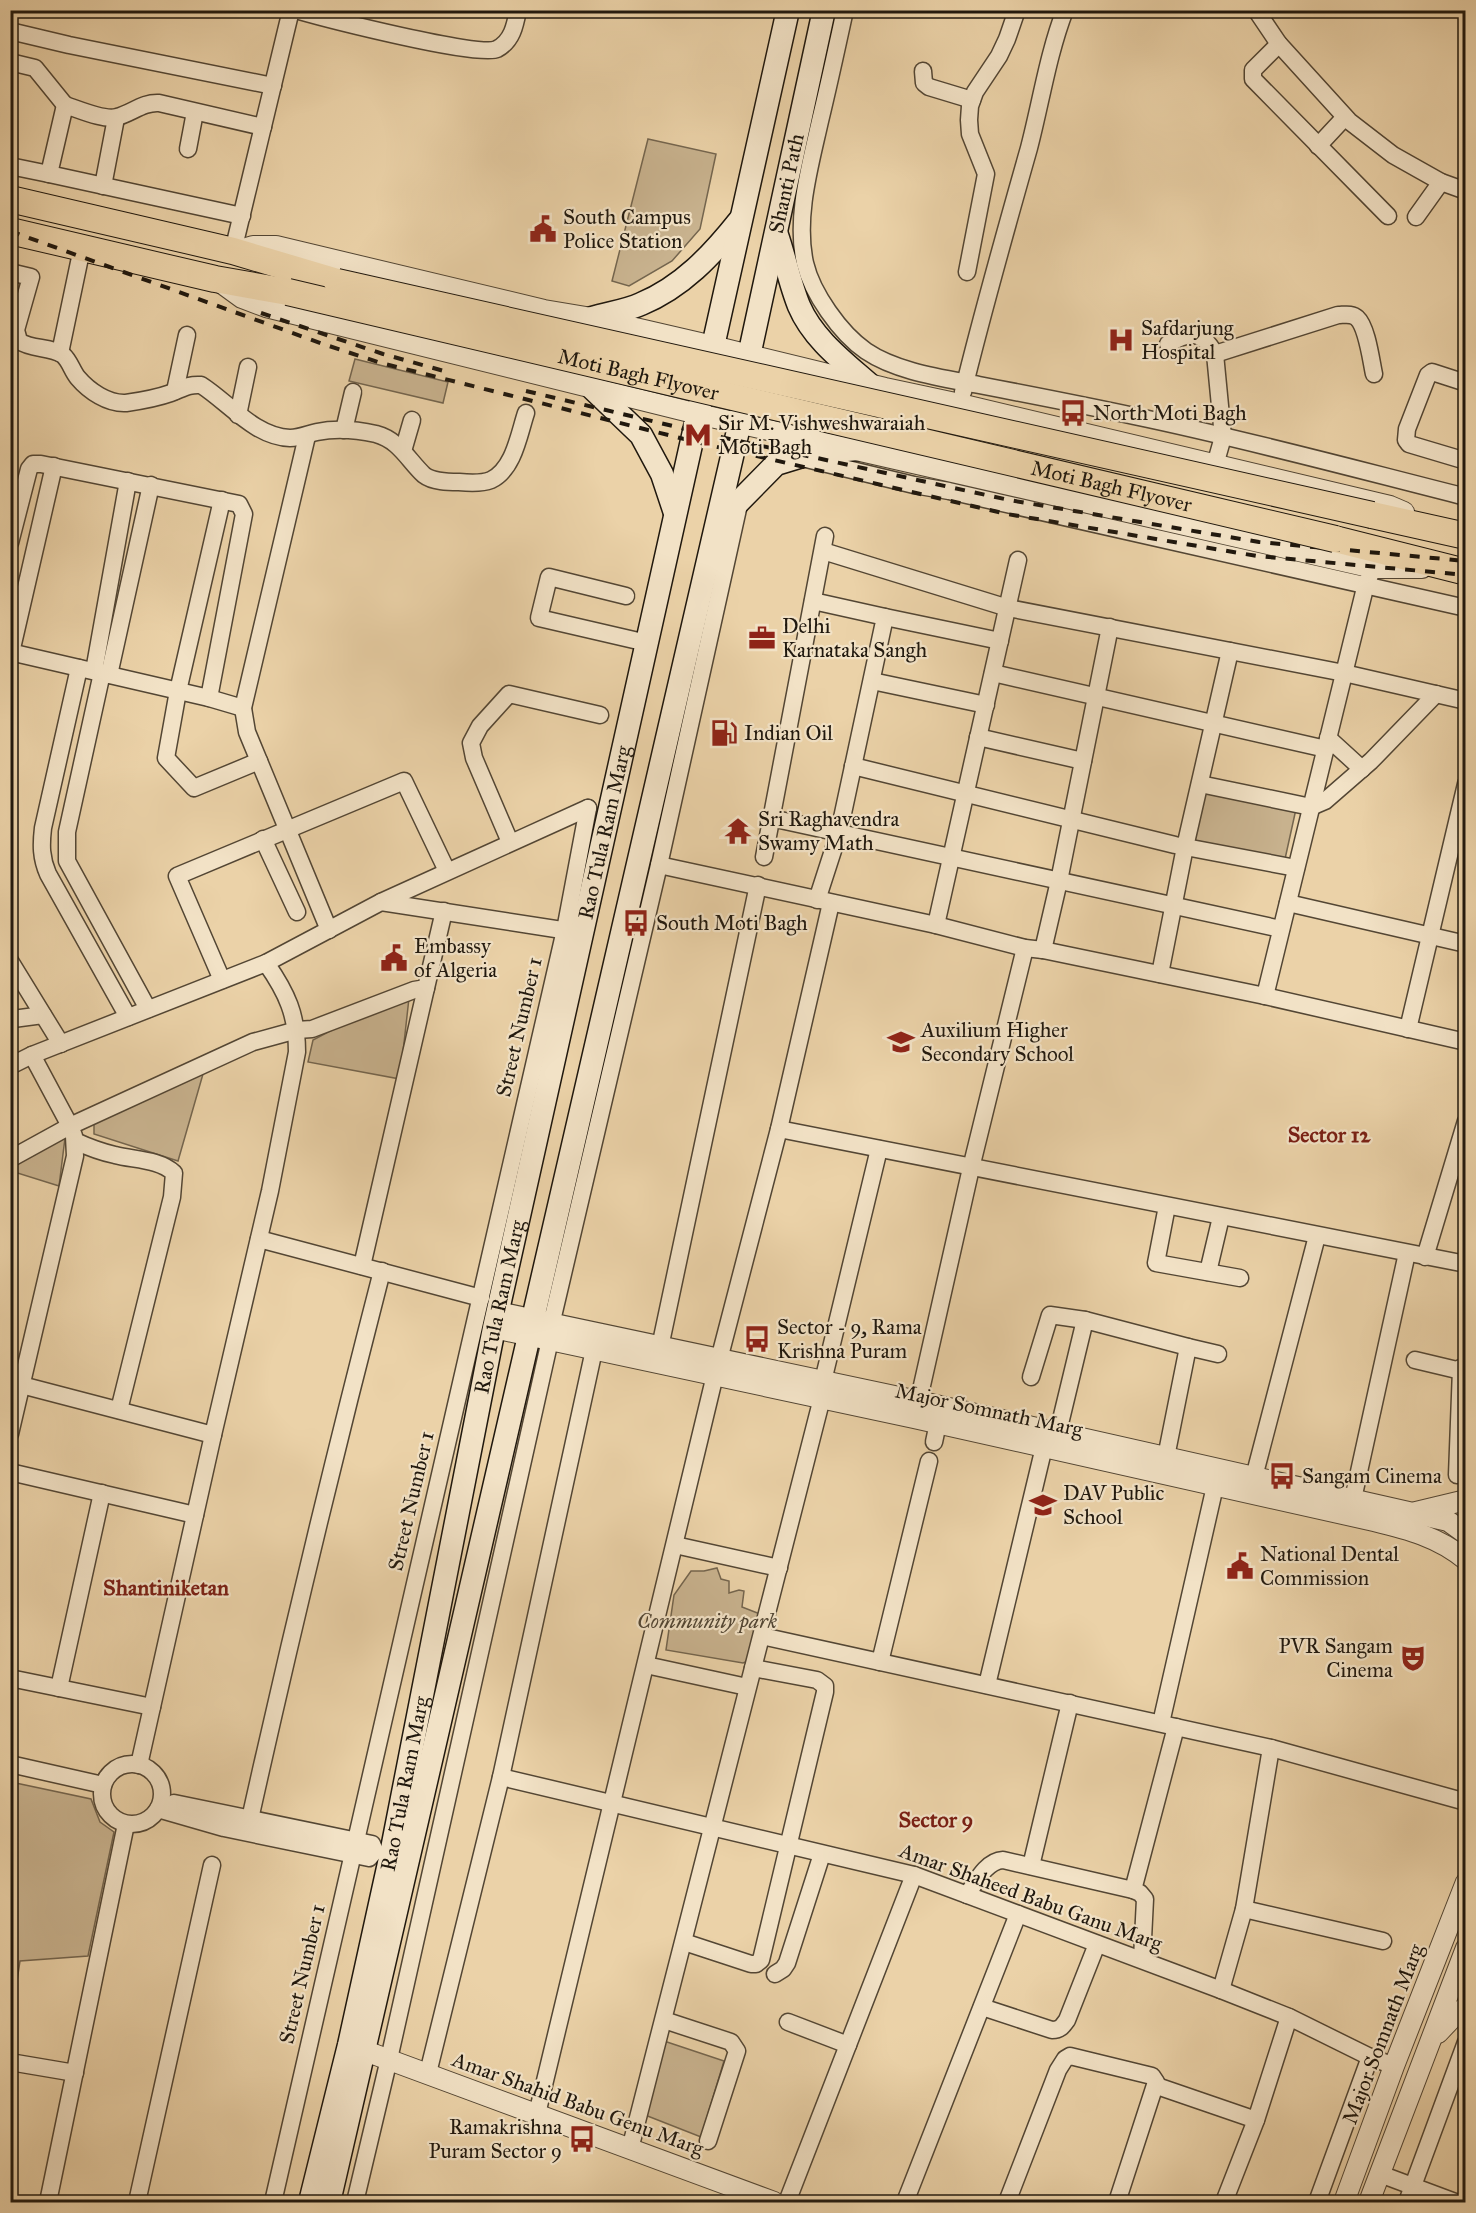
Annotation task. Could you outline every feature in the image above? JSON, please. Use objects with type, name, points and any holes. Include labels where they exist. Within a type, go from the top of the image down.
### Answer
[{"type":"main road","name":"Shanti Path","points":[[698,414],[788,10]]},
{"type":"main road","name":"Shanti Path","points":[[740,422],[750,356],[824,10]]},
{"type":"main road","name":"Moti Bagh Flyover","points":[[10,199],[233,252],[337,282],[1461,536]]},
{"type":"main road","points":[[592,318],[640,305],[677,285],[709,258],[743,216]]},
{"type":"main road","name":"Moti Bagh Flyover","points":[[10,231],[215,279],[288,292],[1335,539],[1456,570]]},
{"type":"main road","points":[[777,234],[799,306],[809,324],[824,343],[878,387]]},
{"type":"main road","points":[[594,389],[641,435],[662,474],[676,515]]},
{"type":"main road","name":"Rao Tula Ram Marg","points":[[329,2202],[357,2047],[383,1853],[496,1320],[574,932],[647,643],[698,414]]},
{"type":"main road","name":"Rao Tula Ram Marg","points":[[310,2202],[357,2047],[541,1330],[740,422]]},
{"type":"main road","points":[[716,524],[776,464],[812,453],[862,450]]},
{"type":"street","points":[[233,252],[291,10]]},
{"type":"street","points":[[296,10],[445,45],[483,51],[496,50],[510,38],[518,10]]},
{"type":"street","points":[[845,10],[804,202],[802,235],[805,263],[814,290],[852,339],[867,351],[886,361],[925,375],[1136,416],[1466,497]]},
{"type":"street","points":[[967,272],[986,174],[970,134],[969,120],[972,100],[1007,39],[1017,10]]},
{"type":"street","points":[[960,404],[1007,222],[1029,147],[1056,33],[1065,10]]},
{"type":"street","points":[[1256,10],[1279,44],[1345,117],[1393,155],[1442,182],[1466,191]]},
{"type":"street","points":[[10,31],[273,86]]},
{"type":"street","points":[[1279,44],[1253,70],[1252,79],[1388,216]]},
{"type":"street","points":[[10,62],[35,68],[65,105],[108,118],[116,118],[151,103],[263,127]]},
{"type":"street","points":[[923,70],[924,83],[929,87],[972,100]]},
{"type":"street","points":[[49,174],[65,105]]},
{"type":"street","points":[[188,149],[195,112]]},
{"type":"street","points":[[1318,146],[1345,117]]},
{"type":"street","points":[[103,186],[116,118]]},
{"type":"street","points":[[10,166],[242,216]]},
{"type":"street","points":[[1416,217],[1442,182]]},
{"type":"street","points":[[233,252],[253,246],[276,246],[544,310],[592,318],[713,345],[878,387],[960,404],[1390,506],[1461,536]]},
{"type":"street","points":[[60,353],[82,248]]},
{"type":"street","points":[[10,272],[31,277],[17,298],[15,343],[60,353],[87,387],[114,402],[135,401],[186,386],[201,385],[238,415],[274,435],[290,438],[317,432],[344,430],[377,434],[390,440],[404,451],[424,475],[432,480],[469,483],[492,479],[500,473],[514,451],[526,413]]},
{"type":"street","points":[[215,279],[242,297],[266,307],[698,414],[862,450],[1032,500],[1370,577],[1466,608]]},
{"type":"street","points":[[529,371],[541,372],[553,368],[562,360],[567,348],[568,336],[564,325],[556,316],[544,310]]},
{"type":"street","points":[[1215,354],[1338,315],[1350,314],[1357,318],[1365,332],[1374,374]]},
{"type":"street","points":[[1168,344],[1183,335],[1192,334],[1210,344],[1215,354],[1223,437],[1215,465]]},
{"type":"street","points":[[175,391],[187,335]]},
{"type":"street","points":[[238,415],[248,367]]},
{"type":"street","points":[[1466,383],[1432,372],[1428,375],[1407,429],[1406,440],[1409,444],[1466,461]]},
{"type":"street","points":[[862,450],[878,387]]},
{"type":"street","points":[[344,430],[353,392]]},
{"type":"street","points":[[404,451],[412,420]]},
{"type":"street","points":[[307,436],[243,708],[247,732],[329,930]]},
{"type":"street","points":[[795,457],[914,485],[1032,500]]},
{"type":"street","points":[[10,543],[29,469],[33,464],[54,466],[239,504],[244,514],[209,698]]},
{"type":"street","points":[[54,466],[11,654],[209,698],[243,708]]},
{"type":"street","points":[[128,481],[65,846],[69,866],[148,1009]]},
{"type":"street","points":[[128,1017],[48,874],[41,849],[43,828],[96,672],[151,485]]},
{"type":"street","points":[[355,2202],[389,2059],[541,1330],[659,866],[740,499]]},
{"type":"street","points":[[222,500],[178,691],[166,758],[194,788],[259,761]]},
{"type":"street","points":[[764,857],[824,544],[1008,608],[1344,673],[1466,701]]},
{"type":"street","points":[[936,925],[1018,560]]},
{"type":"street","points":[[1370,577],[1456,570]]},
{"type":"street","points":[[626,596],[549,577],[539,618],[647,643]]},
{"type":"street","points":[[1265,996],[1344,673],[1370,577]]},
{"type":"street","points":[[813,601],[1000,641]]},
{"type":"street","points":[[537,2114],[718,1368],[779,1129],[824,901],[885,617]]},
{"type":"street","points":[[1042,950],[1059,880],[1110,627]]},
{"type":"street","points":[[1160,974],[1185,847],[1230,651]]},
{"type":"street","points":[[993,673],[1213,724],[1327,744],[1362,769]]},
{"type":"street","points":[[872,681],[986,705]]},
{"type":"street","points":[[10,1066],[32,1055],[266,963],[381,902],[510,842],[474,758],[471,743],[480,726],[509,694],[600,715]]},
{"type":"street","points":[[1200,784],[1311,807],[1325,801],[1362,769],[1436,694]]},
{"type":"street","points":[[978,737],[1083,761]]},
{"type":"street","points":[[854,766],[1185,847],[1296,868]]},
{"type":"street","points":[[222,980],[177,876],[404,781],[447,871]]},
{"type":"street","points":[[1408,1029],[1466,784]]},
{"type":"street","name":"Street Number 1","points":[[273,2202],[481,1298],[574,932],[588,808],[510,842]]},
{"type":"street","points":[[771,818],[1281,929]]},
{"type":"street","points":[[1455,829],[1466,842]]},
{"type":"street","points":[[263,840],[297,912]]},
{"type":"street","points":[[48,874],[69,866]]},
{"type":"street","points":[[659,866],[758,885],[936,925],[1025,948],[1265,996],[1466,1042]]},
{"type":"street","points":[[660,1347],[758,885]]},
{"type":"street","points":[[381,902],[574,932]]},
{"type":"street","points":[[1287,903],[1466,944]]},
{"type":"street","points":[[362,1266],[444,911]]},
{"type":"street","points":[[916,1410],[971,1168],[1025,948]]},
{"type":"street","points":[[10,961],[61,1044]]},
{"type":"street","points":[[140,1765],[213,1435],[260,1239],[297,1052],[295,1019],[282,987],[266,963]]},
{"type":"street","points":[[10,1159],[72,1133],[253,1042],[297,1030],[312,1029],[414,990],[426,988]]},
{"type":"street","points":[[10,1014],[14,1019],[43,1015]]},
{"type":"street","points":[[10,1434],[16,1383],[75,1156],[72,1133],[32,1055]]},
{"type":"street","points":[[1425,1257],[1465,1122]]},
{"type":"street","points":[[779,1129],[1466,1264]]},
{"type":"street","points":[[72,1133],[117,1156],[149,1162],[168,1168],[174,1173],[172,1197],[119,1410]]},
{"type":"street","points":[[630,2149],[779,1568],[879,1149]]},
{"type":"street","points":[[1167,1206],[1156,1263],[1240,1278]]},
{"type":"street","points":[[1208,1272],[1221,1217]]},
{"type":"street","points":[[1254,1477],[1317,1236]]},
{"type":"street","points":[[260,1239],[481,1298]]},
{"type":"street","points":[[1353,1499],[1407,1253]]},
{"type":"street","points":[[250,1819],[325,1492],[382,1271]]},
{"type":"street","points":[[1031,1377],[1050,1315],[1085,1320],[1218,1354]]},
{"type":"street","name":"Major Somnath Marg","points":[[496,1320],[541,1330],[660,1347],[718,1368]]},
{"type":"street","points":[[1058,1432],[1085,1320]]},
{"type":"street","name":"Major Somnath Marg","points":[[541,1330],[594,1350],[718,1368],[916,1410],[1058,1432],[1166,1456],[1217,1477],[1254,1477],[1413,1513],[1457,1519],[1466,1534]]},
{"type":"street","points":[[1166,1456],[1188,1347]]},
{"type":"street","points":[[428,2073],[501,1777],[594,1350]]},
{"type":"street","points":[[1415,1360],[1463,1376],[1457,1476]]},
{"type":"street","points":[[16,1383],[213,1435]]},
{"type":"street","name":"Major Somnath Marg","points":[[916,1410],[936,1432],[1044,1447],[1217,1477],[1414,1532],[1435,1539],[1466,1560]]},
{"type":"street","points":[[987,1685],[1044,1447]]},
{"type":"street","points":[[880,1662],[929,1461]]},
{"type":"street","points":[[10,1472],[195,1515]]},
{"type":"street","points":[[1133,1890],[1217,1477]]},
{"type":"street","points":[[59,1688],[102,1493]]},
{"type":"street","points":[[1413,1513],[1466,1500]]},
{"type":"street","points":[[675,1545],[779,1568]]},
{"type":"street","points":[[762,1636],[1271,1748],[1466,1802]]},
{"type":"street","points":[[646,1665],[747,1687]]},
{"type":"street","points":[[684,1942],[756,1965],[761,1960],[825,1686],[817,1680],[753,1668]]},
{"type":"street","points":[[10,1678],[152,1707]]},
{"type":"street","points":[[1031,1866],[1070,1704]]},
{"type":"street","points":[[1221,1990],[1244,1910],[1271,1748]]},
{"type":"street","points":[[10,1764],[104,1785]]},
{"type":"street","points":[[140,1765],[155,1774],[162,1791],[160,1805],[144,1821],[126,1824],[109,1814],[102,1794],[104,1785],[107,1777],[122,1766],[140,1765]]},
{"type":"street","name":"Amar Shaheed Babu Ganu Marg","points":[[501,1777],[914,1875],[1142,1959],[1289,2017],[1370,2057],[1394,2066]]},
{"type":"street","points":[[160,1805],[250,1819],[294,1835]]},
{"type":"street","points":[[160,1805],[224,1828],[294,1835],[353,1847],[372,1844],[383,1853]]},
{"type":"street","points":[[48,2202],[126,1824]]},
{"type":"street","points":[[776,1974],[787,1963],[822,1854]]},
{"type":"street","points":[[967,1894],[992,1863],[1003,1860],[1133,1890],[1145,1899],[1142,1959]]},
{"type":"street","points":[[137,2202],[212,1865]]},
{"type":"street","points":[[787,2202],[914,1875]]},
{"type":"street","name":"Major Somnath Marg","points":[[1344,2202],[1466,1882]]},
{"type":"street","points":[[1244,1910],[1383,1941]]},
{"type":"street","points":[[905,2202],[1018,1914]]},
{"type":"street","points":[[1447,1933],[1466,1940]]},
{"type":"street","points":[[982,2007],[1057,2030],[1067,2020],[1097,1944]]},
{"type":"street","points":[[1369,2202],[1464,1959],[1438,1956]]},
{"type":"street","points":[[1429,2045],[1442,2027],[1466,2007]]},
{"type":"street","points":[[1224,2202],[1256,2120],[1289,2017]]},
{"type":"street","points":[[664,2019],[730,2042],[737,2051],[708,2141]]},
{"type":"street","points":[[788,2022],[849,2045]]},
{"type":"street","points":[[1410,2195],[1466,2042]]},
{"type":"street","name":"Amar Shahid Babu Genu Marg","points":[[357,2047],[774,2202]]},
{"type":"street","points":[[1007,2202],[1058,2070],[1065,2059],[1073,2056],[1152,2076],[1156,2086],[1117,2202]]},
{"type":"street","points":[[1317,2202],[1370,2057]]},
{"type":"street","points":[[10,2062],[75,2073]]},
{"type":"street","points":[[1156,2086],[1256,2120]]},
{"type":"street","points":[[1380,2174],[1410,2195],[1455,2202]]},
{"type":"green space","points":[[648,139],[716,154],[700,229],[672,261],[629,286],[612,281]]},
{"type":"green space","points":[[355,359],[448,382],[443,403],[349,381]]},
{"type":"green space","points":[[1204,790],[1296,809],[1285,859],[1193,840]]},
{"type":"green space","points":[[410,989],[400,1079],[308,1062],[313,1040]]},
{"type":"green space","points":[[203,1074],[178,1161],[94,1134],[94,1120]]},
{"type":"green space","points":[[65,1138],[59,1186],[11,1171],[11,1165]]},
{"type":"green space","name":"Community park","points":[[717,1568],[721,1579],[729,1581],[729,1593],[744,1591],[742,1607],[760,1614],[748,1661],[743,1663],[666,1650],[674,1595],[691,1571]]},
{"type":"green space","points":[[11,1782],[91,1799],[100,1822],[114,1832],[88,1956],[20,1961],[11,2021]]},
{"type":"green space","points":[[664,2041],[724,2061],[701,2137],[645,2115]]},
{"type":"railway","points":[[10,231],[381,363],[696,442],[1007,514],[1257,556],[1466,575]]},
{"type":"railway","points":[[261,313],[383,354],[444,371]]},
{"type":"railway","points":[[526,391],[698,432],[1009,500],[1259,542],[1466,561]]},
{"type":"place","name":"South Campus Police Station","points":[[543,229]]},
{"type":"place","name":"Safdarjung Hospital","points":[[1121,340]]},
{"type":"place","name":"North Moti Bagh","points":[[1073,413]]},
{"type":"place","name":"Sir M. Vishweshwaraiah Moti Bagh","points":[[698,435]]},
{"type":"place","name":"Delhi Karnataka Sangh","points":[[762,638]]},
{"type":"place","name":"Indian Oil","points":[[724,733]]},
{"type":"place","name":"Sri Raghavendra Swamy Math","points":[[738,831]]},
{"type":"place","name":"South Moti Bagh","points":[[636,923]]},
{"type":"place","name":"Embassy of Algeria","points":[[394,958]]},
{"type":"place","name":"Auxilium Higher Secondary School","points":[[901,1042]]},
{"type":"place","name":"Sector - 9, Rama Krishna Puram","points":[[757,1339]]},
{"type":"place","name":"Sangam Cinema","points":[[1282,1476]]},
{"type":"place","name":"DAV Public School","points":[[1043,1505]]},
{"type":"place","name":"National Dental Commission","points":[[1240,1566]]},
{"type":"place","name":"PVR Sangam Cinema","points":[[1413,1658]]},
{"type":"place","name":"Ramakrishna Puram Sector 9","points":[[582,2139]]},
{"type":"district","name":"Sector 12","points":[[1329,1134]]},
{"type":"district","name":"Shantiniketan","points":[[166,1587]]},
{"type":"district","name":"Sector 9","points":[[936,1819]]}]
